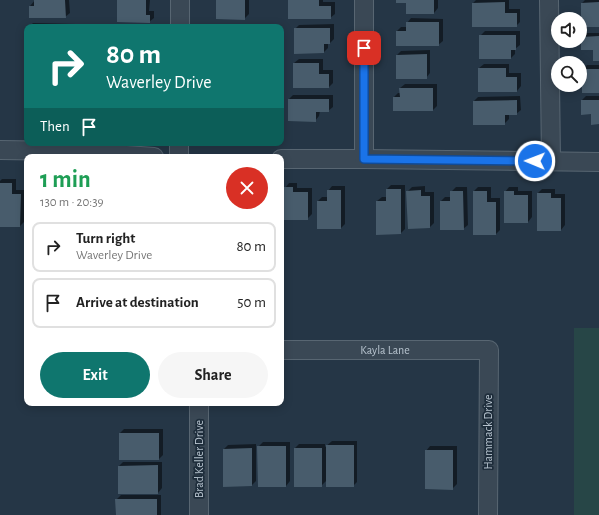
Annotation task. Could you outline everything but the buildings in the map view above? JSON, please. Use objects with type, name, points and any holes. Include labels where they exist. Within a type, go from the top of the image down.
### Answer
[{"type":"street","points":[[180,0],[180,24]]},
{"type":"street","points":[[364,0],[364,159]]},
{"type":"street","points":[[549,0],[551,161]]},
{"type":"street","points":[[0,150],[58,154]]},
{"type":"street","points":[[284,159],[599,162]]},
{"type":"street","name":"Kayla Lane","points":[[284,350],[489,350]]},
{"type":"street","name":"Hammack Drive","points":[[488,515],[489,350]]},
{"type":"street","name":"Brad Keller Drive","points":[[199,406],[199,515]]},
{"type":"green space","points":[[574,328],[599,328],[599,515],[574,515]]},
{"type":"route","points":[[364,48],[364,159],[535,161]]}]
